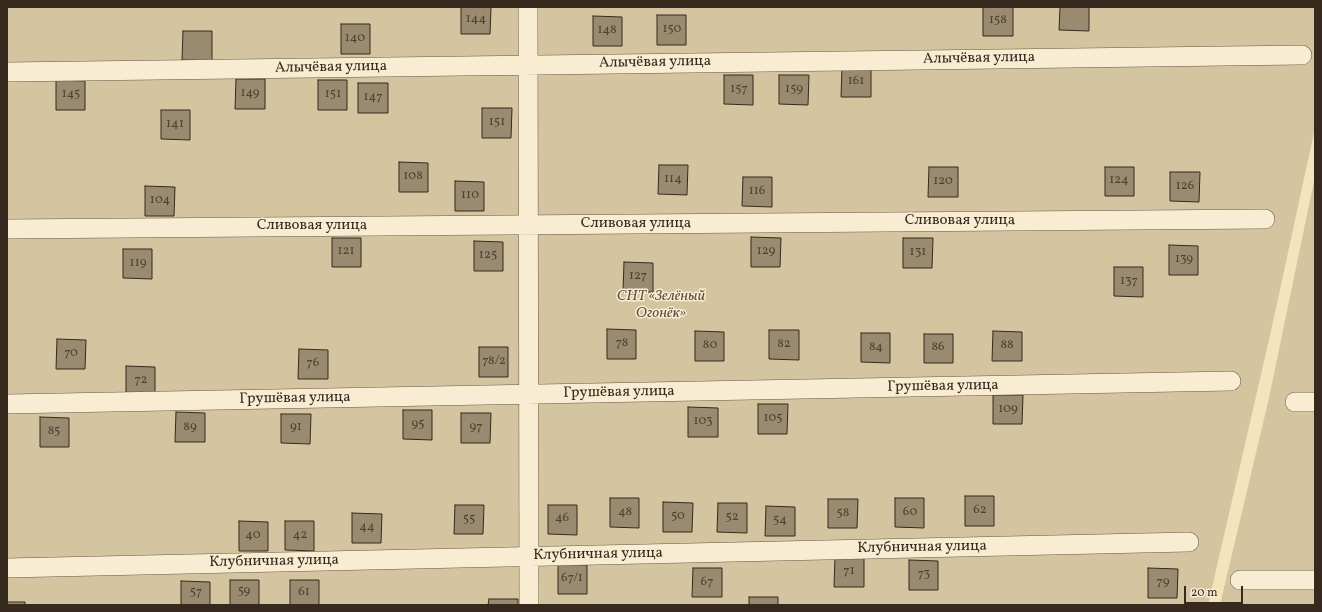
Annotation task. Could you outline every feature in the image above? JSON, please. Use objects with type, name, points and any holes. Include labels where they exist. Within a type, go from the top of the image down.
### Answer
[{"type":"street","points":[[528,7],[529,605]]},
{"type":"street","name":"Алычёвая улица","points":[[7,72],[1302,55]]},
{"type":"street","name":"Сливовая улица","points":[[7,228],[1266,219]]},
{"type":"street","name":"Грушёвая улица","points":[[7,404],[1231,381]]},
{"type":"street","points":[[1295,402],[1315,402]]},
{"type":"street","name":"Клубничная улица","points":[[7,568],[1188,542]]},
{"type":"street","points":[[1240,580],[1315,580]]},
{"type":"green space","name":"СНТ «Зелёный Огонёк»","points":[[7,7],[1315,7],[1315,128],[1271,331],[1208,605],[7,605]]},
{"type":"green space","points":[[1315,176],[1315,605],[1220,605],[1269,398]]},
{"type":"building","points":[[461,7],[491,7],[490,34],[461,34]]},
{"type":"building","points":[[983,7],[1013,7],[1013,36],[983,36]]},
{"type":"building","points":[[1060,7],[1089,7],[1089,31],[1059,30]]},
{"type":"building","points":[[657,15],[686,15],[686,45],[657,45]]},
{"type":"building","points":[[593,16],[622,17],[622,46],[593,46]]},
{"type":"building","points":[[341,24],[370,24],[370,54],[341,54]]},
{"type":"building","points":[[183,31],[212,31],[212,61],[182,60]]},
{"type":"building","points":[[842,67],[871,68],[871,97],[841,97]]},
{"type":"building","points":[[724,75],[753,75],[753,105],[724,104]]},
{"type":"building","points":[[779,75],[809,75],[808,105],[779,104]]},
{"type":"building","points":[[236,79],[265,79],[265,109],[235,109]]},
{"type":"building","points":[[56,80],[85,81],[85,110],[56,110]]},
{"type":"building","points":[[318,80],[347,80],[347,110],[318,110]]},
{"type":"building","points":[[358,83],[388,83],[388,113],[358,113]]},
{"type":"building","points":[[482,108],[512,108],[511,138],[482,138]]},
{"type":"building","points":[[161,110],[190,110],[190,140],[161,139]]},
{"type":"building","points":[[399,162],[428,163],[428,192],[399,192]]},
{"type":"building","points":[[659,165],[688,165],[687,195],[658,194]]},
{"type":"building","points":[[929,167],[958,167],[958,197],[928,197]]},
{"type":"building","points":[[1105,167],[1134,167],[1134,196],[1105,196]]},
{"type":"building","points":[[1170,172],[1200,172],[1199,202],[1170,201]]},
{"type":"building","points":[[743,177],[772,177],[772,207],[742,206]]},
{"type":"building","points":[[455,181],[484,182],[484,211],[455,211]]},
{"type":"building","points":[[145,186],[175,187],[174,216],[145,216]]},
{"type":"building","points":[[751,237],[781,238],[780,267],[751,267]]},
{"type":"building","points":[[332,238],[361,238],[361,267],[332,267]]},
{"type":"building","points":[[903,238],[933,238],[932,268],[903,268]]},
{"type":"building","points":[[474,241],[503,242],[503,271],[474,271]]},
{"type":"building","points":[[1169,245],[1198,246],[1198,275],[1169,275]]},
{"type":"building","points":[[123,249],[152,249],[152,279],[123,278]]},
{"type":"building","points":[[624,262],[653,263],[653,292],[623,292]]},
{"type":"building","points":[[1114,267],[1143,267],[1143,297],[1114,296]]},
{"type":"building","points":[[607,329],[636,330],[636,359],[607,359]]},
{"type":"building","points":[[769,330],[799,330],[799,360],[769,359]]},
{"type":"building","points":[[695,331],[724,332],[724,361],[695,361]]},
{"type":"building","points":[[993,331],[1022,332],[1022,361],[992,361]]},
{"type":"building","points":[[861,333],[890,333],[890,363],[861,362]]},
{"type":"building","points":[[924,334],[953,334],[953,363],[924,363]]},
{"type":"building","points":[[57,339],[86,340],[85,369],[56,369]]},
{"type":"building","points":[[479,347],[508,347],[508,377],[479,377]]},
{"type":"building","points":[[299,349],[328,350],[328,379],[298,379]]},
{"type":"building","points":[[126,366],[155,367],[155,396],[126,396]]},
{"type":"building","points":[[993,395],[1023,395],[1022,424],[993,424]]},
{"type":"building","points":[[758,404],[788,404],[787,434],[758,434]]},
{"type":"building","points":[[688,407],[718,408],[718,437],[688,437]]},
{"type":"building","points":[[403,410],[432,410],[432,440],[403,439]]},
{"type":"building","points":[[176,412],[205,413],[205,442],[175,442]]},
{"type":"building","points":[[461,413],[491,413],[490,443],[461,443]]},
{"type":"building","points":[[281,414],[311,414],[310,444],[281,443]]},
{"type":"building","points":[[40,417],[69,418],[69,447],[40,447]]},
{"type":"building","points":[[965,496],[994,496],[994,526],[965,526]]},
{"type":"building","points":[[610,498],[639,498],[639,528],[610,527]]},
{"type":"building","points":[[895,498],[924,498],[924,528],[895,527]]},
{"type":"building","points":[[828,499],[858,499],[857,528],[828,528]]},
{"type":"building","points":[[663,502],[693,503],[692,532],[663,532]]},
{"type":"building","points":[[718,503],[747,503],[747,533],[717,532]]},
{"type":"building","points":[[455,505],[484,505],[483,534],[454,534]]},
{"type":"building","points":[[548,505],[577,505],[577,535],[548,534]]},
{"type":"building","points":[[766,506],[795,507],[795,536],[765,536]]},
{"type":"building","points":[[352,513],[382,514],[381,543],[352,543]]},
{"type":"building","points":[[239,521],[268,522],[268,551],[239,551]]},
{"type":"building","points":[[285,521],[314,521],[314,551],[285,550]]},
{"type":"building","points":[[835,557],[864,558],[864,587],[834,587]]},
{"type":"building","points":[[909,560],[938,561],[938,590],[909,590]]},
{"type":"building","points":[[558,564],[587,565],[587,594],[558,594]]},
{"type":"building","points":[[693,568],[722,568],[722,597],[692,597]]},
{"type":"building","points":[[1148,568],[1178,569],[1177,598],[1148,598]]},
{"type":"building","points":[[230,580],[259,580],[259,605],[230,605]]},
{"type":"building","points":[[290,580],[319,580],[319,605],[290,605]]},
{"type":"building","points":[[181,581],[210,582],[210,605],[181,605]]},
{"type":"building","points":[[749,597],[778,597],[778,605],[749,605]]},
{"type":"building","points":[[489,599],[518,599],[518,605],[488,605]]},
{"type":"building","points":[[7,602],[25,602],[25,605],[7,605]]}]
